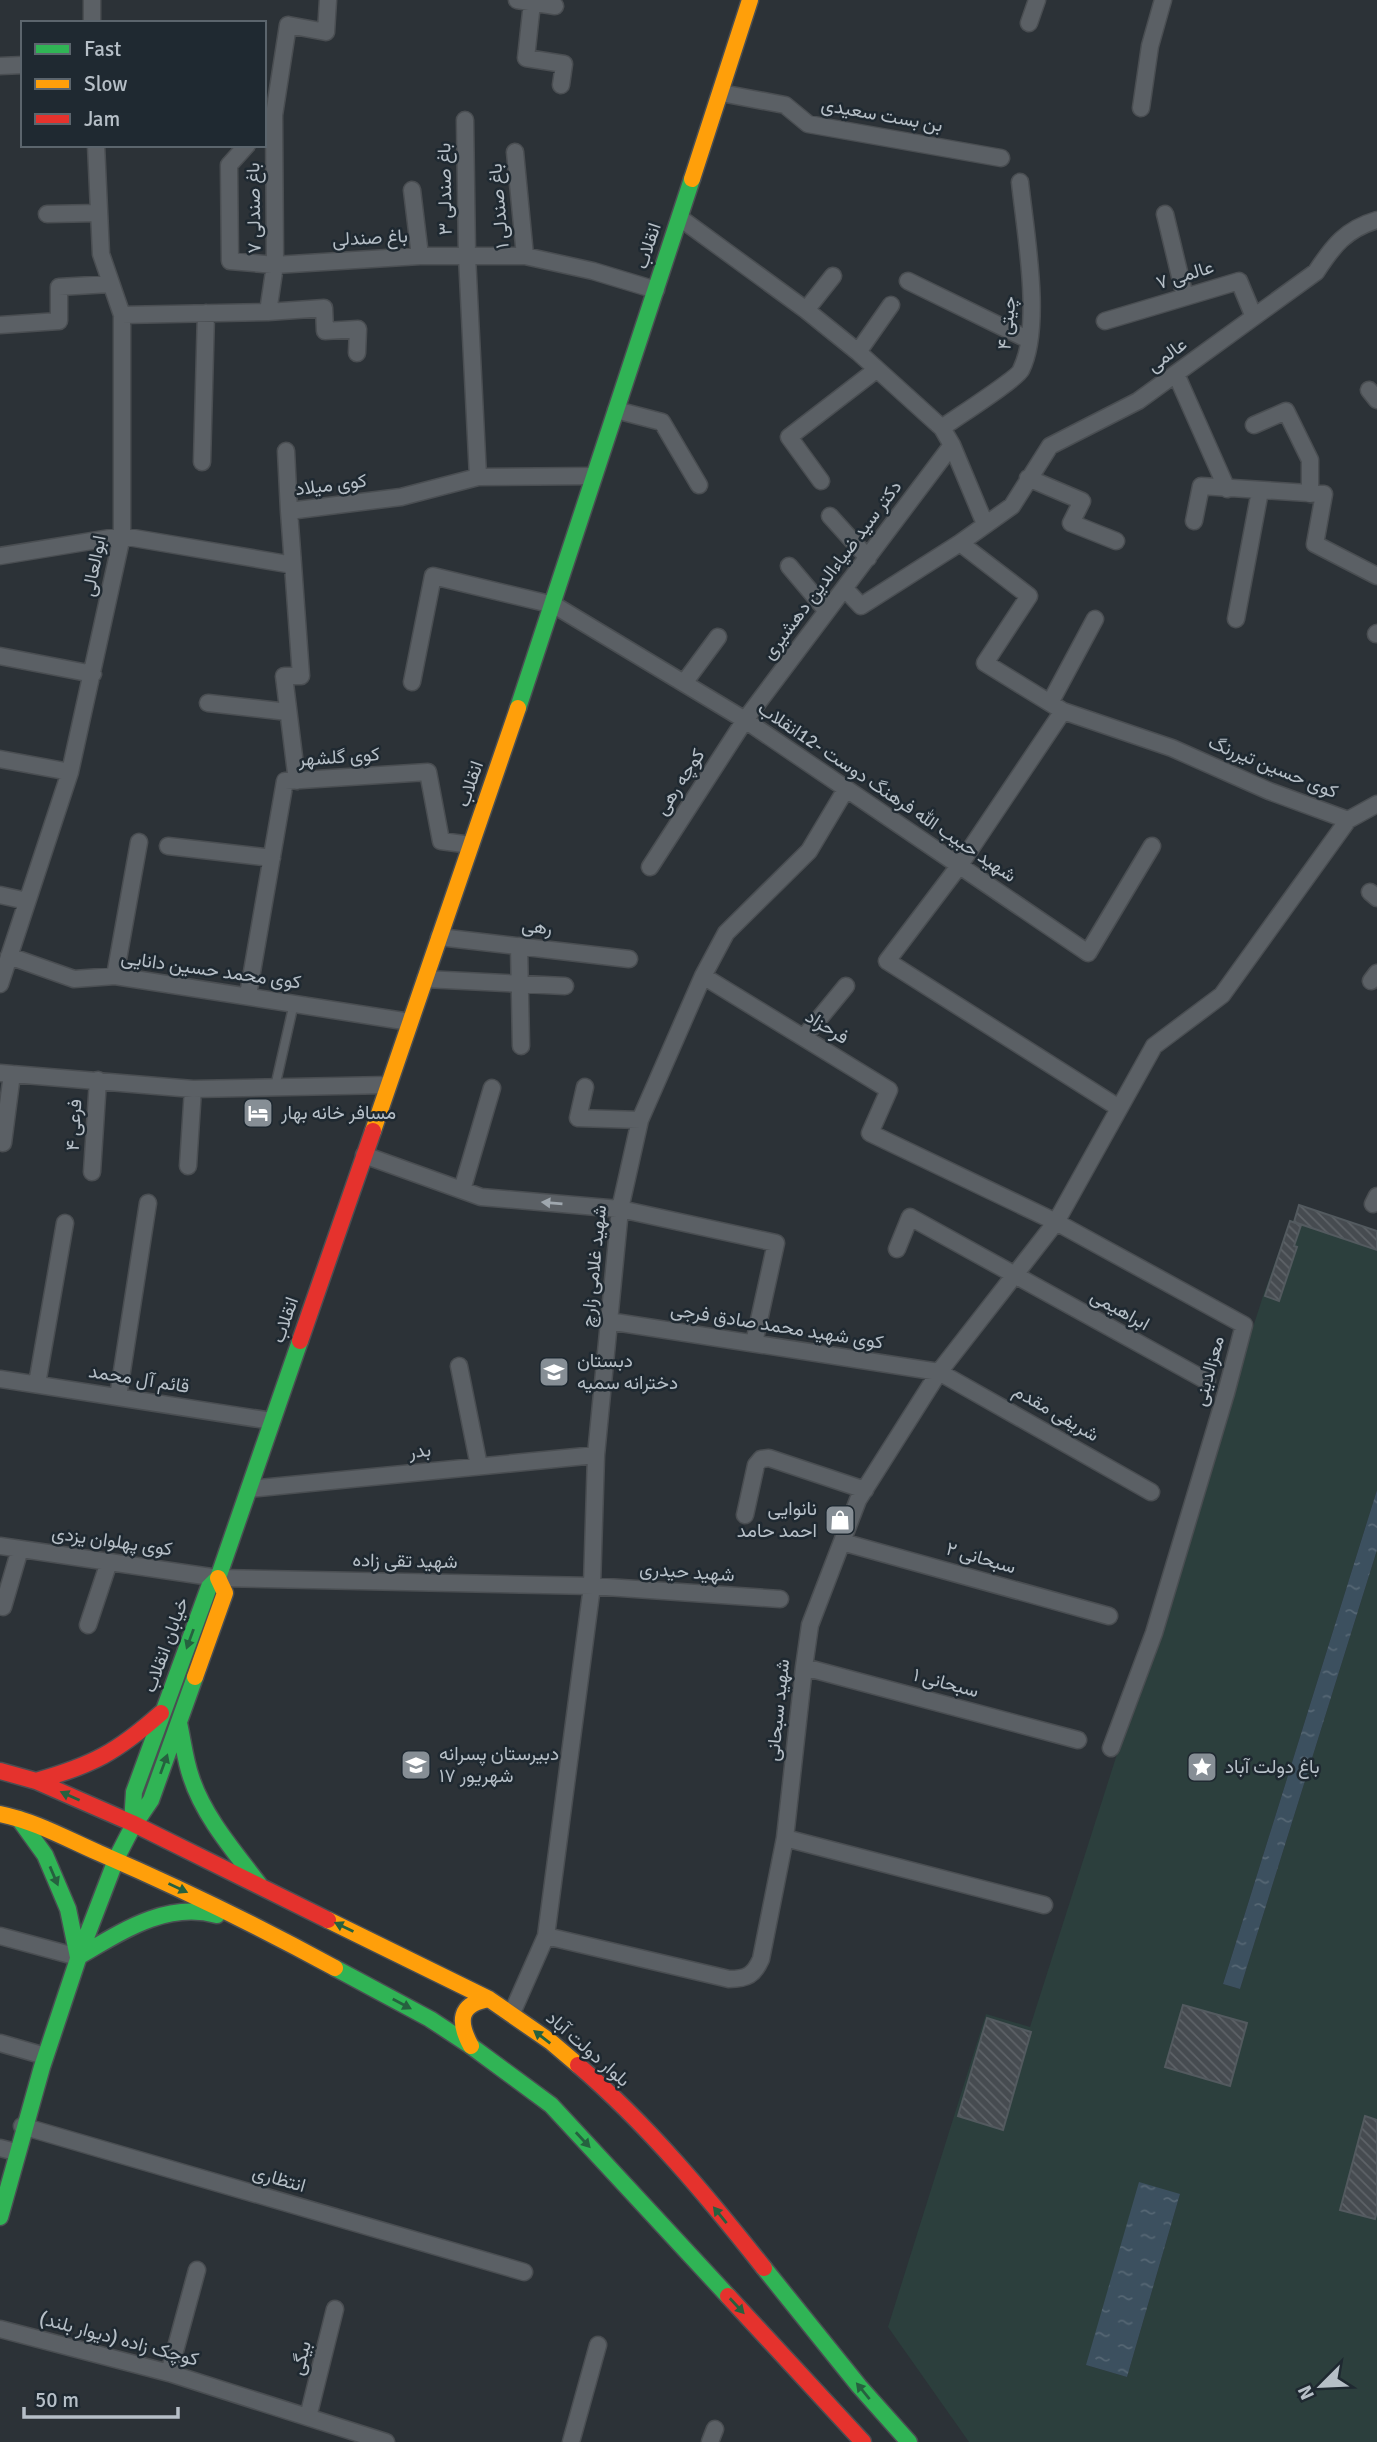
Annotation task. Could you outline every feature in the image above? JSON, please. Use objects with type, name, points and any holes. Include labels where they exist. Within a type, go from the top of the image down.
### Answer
[{"type":"main road","name":"انقلاب","points":[[218,1578],[554,605],[750,0]]},
{"type":"main road","name":"خیابان انقلاب","points":[[0,2217],[8,2150],[22,2126],[78,1956],[116,1860],[132,1823],[151,1800],[225,1593],[218,1578],[209,1587],[134,1792],[132,1823]]},
{"type":"main road","points":[[36,1781],[79,1768],[108,1753],[133,1737],[164,1711]]},
{"type":"main road","points":[[179,1722],[191,1776],[204,1805],[261,1886]]},
{"type":"main road","name":"بلوار دولت آباد","points":[[0,1772],[36,1781],[132,1823],[489,1999],[512,2013],[594,2077],[690,2178],[870,2400],[909,2442]]},
{"type":"main road","points":[[0,1814],[19,1818],[248,1921],[430,2019],[471,2046],[551,2105],[863,2442]]},
{"type":"main road","points":[[19,1818],[45,1855],[68,1909],[78,1956],[122,1932],[166,1914],[192,1909],[248,1921]]},
{"type":"main road","points":[[471,2046],[462,2027],[465,2010],[470,2003],[489,1999]]},
{"type":"street","points":[[92,0],[92,21]]},
{"type":"street","name":"باغ صندلی ۷","points":[[275,265],[269,120],[288,25],[326,32],[328,0]]},
{"type":"street","points":[[1029,23],[1037,0]]},
{"type":"street","points":[[1141,108],[1150,46],[1163,0]]},
{"type":"street","points":[[555,6],[525,1],[526,58],[564,64],[561,85]]},
{"type":"street","points":[[0,66],[21,65]]},
{"type":"street","name":"بن بست سعیدی","points":[[721,93],[785,105],[808,124],[1001,158]]},
{"type":"street","name":"باغ صندلی ۳","points":[[465,120],[467,256]]},
{"type":"street","name":"ابوالعالی","points":[[0,984],[70,772],[122,536],[122,315],[101,254],[96,147]]},
{"type":"street","name":"باغ صندلی","points":[[245,147],[229,165],[230,261],[275,265],[420,256],[525,256],[593,271],[656,290]]},
{"type":"street","name":"باغ صندلی ۱","points":[[515,152],[525,256]]},
{"type":"street","name":"چیتی ۴","points":[[942,428],[1020,372],[1029,340],[1032,302],[1020,182]]},
{"type":"street","points":[[412,190],[420,256]]},
{"type":"street","points":[[47,214],[99,213]]},
{"type":"street","points":[[1165,214],[1185,297]]},
{"type":"street","points":[[680,218],[806,310],[858,352],[942,428],[952,445],[985,524],[960,544],[861,606],[845,589]]},
{"type":"street","name":"عالمی","points":[[985,524],[1012,506],[1050,446],[1138,401],[1316,272],[1332,248],[1358,226],[1377,220]]},
{"type":"street","points":[[467,256],[478,477]]},
{"type":"street","points":[[268,312],[275,265]]},
{"type":"street","points":[[806,310],[833,276]]},
{"type":"street","points":[[908,281],[1029,340]]},
{"type":"street","name":"عالمی ۷","points":[[1105,321],[1238,281],[1254,317]]},
{"type":"street","points":[[0,325],[59,321],[59,287],[110,284]]},
{"type":"street","points":[[858,352],[891,305]]},
{"type":"street","points":[[122,315],[324,308],[325,331],[358,329],[357,353]]},
{"type":"street","points":[[202,462],[206,313]]},
{"type":"street","points":[[821,481],[789,437],[876,370]]},
{"type":"street","points":[[1176,374],[1227,489]]},
{"type":"street","points":[[616,410],[662,422],[699,485]]},
{"type":"street","points":[[1254,425],[1286,411],[1310,460],[1310,494]]},
{"type":"street","name":"دکتر سید ضیاءالدین دهشیری","points":[[745,720],[952,445]]},
{"type":"street","points":[[286,452],[289,511]]},
{"type":"street","name":"کوی میلاد","points":[[288,712],[284,676],[301,676],[289,511],[401,497],[478,477],[594,476]]},
{"type":"street","points":[[1028,478],[1082,501],[1071,523],[1116,541]]},
{"type":"street","points":[[1194,521],[1202,486],[1324,494],[1315,544],[1377,576]]},
{"type":"street","points":[[1236,619],[1259,491]]},
{"type":"street","points":[[830,516],[867,558]]},
{"type":"street","points":[[0,556],[122,536],[293,565]]},
{"type":"street","name":"کوی حسین تیررنگ","points":[[960,544],[1029,596],[985,663],[1057,707],[1172,748],[1269,791],[1348,820],[1222,995],[1154,1046],[1056,1222]]},
{"type":"street","points":[[789,566],[827,611]]},
{"type":"street","name":"شهید حبیب الله فرهنگ دوست -12انقلاب","points":[[412,682],[433,576],[554,605],[745,720],[1088,953],[1152,846]]},
{"type":"street","points":[[1095,619],[1057,707],[959,866],[887,961],[1119,1108]]},
{"type":"street","points":[[684,683],[718,637]]},
{"type":"street","points":[[0,656],[93,674]]},
{"type":"street","points":[[208,703],[288,712],[297,781]]},
{"type":"street","name":"کوچه رهی","points":[[650,867],[745,720]]},
{"type":"street","points":[[0,759],[70,772]]},
{"type":"street","name":"کوی گلشهر","points":[[248,995],[285,781],[428,772],[440,841],[471,845]]},
{"type":"street","name":"شهید غلامی زارچ","points":[[547,1936],[592,1586],[596,1455],[620,1209],[640,1120],[703,976],[726,933],[809,851],[846,789]]},
{"type":"street","points":[[1348,820],[1377,803]]},
{"type":"street","points":[[115,976],[139,842]]},
{"type":"street","points":[[168,846],[272,858]]},
{"type":"street","points":[[0,895],[27,901]]},
{"type":"street","name":"رهی","points":[[439,937],[629,959]]},
{"type":"street","points":[[519,946],[521,1046]]},
{"type":"street","name":"کوی محمد حسین دانایی","points":[[9,956],[74,979],[115,976],[410,1022]]},
{"type":"street","name":"فرحزاد","points":[[703,976],[889,1090],[870,1133]]},
{"type":"street","points":[[425,979],[565,986]]},
{"type":"street","points":[[804,1037],[846,986]]},
{"type":"street","points":[[3,1143],[6,1074],[193,1089],[388,1085]]},
{"type":"street","name":"فرعی ۴","points":[[92,1172],[98,1080]]},
{"type":"street","points":[[585,1087],[578,1118],[640,1120]]},
{"type":"street","points":[[462,1190],[492,1088]]},
{"type":"street","points":[[188,1166],[193,1089]]},
{"type":"street","name":"معزالدینی","points":[[870,1133],[1056,1222],[1244,1325],[1223,1405],[1154,1633],[1111,1748]]},
{"type":"street","points":[[364,1155],[481,1197],[620,1209],[776,1243],[754,1343]]},
{"type":"street","points":[[118,1397],[148,1203]]},
{"type":"street","name":"ابراهیمی","points":[[897,1249],[910,1217],[1207,1381]]},
{"type":"street","name":"شهید سبحانی","points":[[547,1936],[729,1979],[744,1979],[755,1973],[761,1959],[785,1838],[810,1625],[858,1500],[939,1372],[1056,1222]]},
{"type":"street","points":[[37,1384],[65,1223]]},
{"type":"street","name":"کوی شهید محمد صادق فرجی","points":[[608,1321],[939,1372]]},
{"type":"street","points":[[459,1366],[479,1466]]},
{"type":"street","name":"شریفی مقدم","points":[[939,1372],[1151,1492]]},
{"type":"street","name":"قائم آل محمد","points":[[0,1379],[272,1421]]},
{"type":"street","name":"بدر","points":[[249,1489],[596,1455]]},
{"type":"street","points":[[745,1515],[756,1465],[761,1459],[769,1458],[864,1490]]},
{"type":"street","name":"سبحانی ۲","points":[[842,1542],[1109,1616]]},
{"type":"street","name":"کوی پهلوان یزدی","points":[[0,1546],[218,1578]]},
{"type":"street","points":[[3,1607],[20,1549]]},
{"type":"street","points":[[88,1625],[109,1562]]},
{"type":"street","name":"شهید تقی زاده","points":[[218,1578],[592,1586]]},
{"type":"street","name":"شهید حیدری","points":[[592,1586],[780,1599]]},
{"type":"street","name":"سبحانی ۱","points":[[804,1667],[1077,1740]]},
{"type":"street","points":[[785,1838],[1044,1905]]},
{"type":"street","points":[[0,1936],[78,1956]]},
{"type":"street","points":[[512,2013],[547,1936]]},
{"type":"street","points":[[0,2043],[45,2056]]},
{"type":"street","name":"انتظاری","points":[[22,2126],[524,2272]]},
{"type":"street","points":[[169,2373],[197,2270]]},
{"type":"street","name":"بیگی","points":[[308,2417],[335,2309]]},
{"type":"street","name":"کوچک زاده (دیوار بلند)","points":[[0,2329],[169,2373],[386,2442]]},
{"type":"street","points":[[570,2442],[598,2345]]},
{"type":"lane","points":[[275,1087],[294,1003]]},
{"type":"green space","name":"باغ دولت آباد","points":[[1300,1205],[1294,1222],[1290,1221],[1265,1296],[1278,1301],[1301,1225],[1377,1250],[1377,1490],[1223,1984],[1240,1989],[1377,1550],[1377,2120],[1366,2116],[1341,2210],[1374,2219],[1377,2211],[1377,2442],[969,2442],[888,2327],[986,2014],[1030,2027],[1263,1296],[1290,1220],[1294,1221]],"holes":[[[988,2018],[1031,2032],[1003,2129]],[[1180,2194],[1127,2377],[1086,2365]]]},
{"type":"water","points":[[1377,1490],[1377,1550],[1240,1989],[1223,1984]]},
{"type":"water","points":[[1139,2182],[1180,2194],[1127,2377],[1086,2365]]},
{"type":"building","points":[[1299,1205],[1377,1231],[1377,1250],[1294,1222]]},
{"type":"building","points":[[1290,1221],[1301,1225],[1294,1246],[1297,1247],[1279,1301],[1265,1296]]},
{"type":"building","points":[[1183,2005],[1247,2023],[1230,2086],[1165,2067]]},
{"type":"building","points":[[987,2018],[1031,2032],[1003,2130],[958,2116]]},
{"type":"building","points":[[1365,2116],[1377,2120],[1375,2219],[1340,2210]]},
{"type":"traffic: fast","points":[[518,708],[692,179]]},
{"type":"traffic: fast","points":[[132,1823],[134,1792],[209,1587],[218,1578],[300,1341]]},
{"type":"traffic: fast","points":[[0,2217],[42,2067],[79,1956],[117,1857],[151,1800],[195,1677]]},
{"type":"traffic: fast","points":[[179,1723],[189,1771],[197,1792],[220,1833],[259,1884]]},
{"type":"traffic: fast","points":[[19,1819],[45,1855],[68,1909],[78,1957],[144,1921],[180,1912],[217,1915]]},
{"type":"traffic: fast","points":[[335,1968],[430,2019],[551,2105],[728,2296]]},
{"type":"traffic: fast","points":[[764,2268],[859,2386],[909,2442]]},
{"type":"traffic: slow","points":[[692,179],[750,0]]},
{"type":"traffic: slow","points":[[373,1131],[518,708]]},
{"type":"traffic: slow","points":[[195,1677],[225,1593],[218,1578]]},
{"type":"traffic: slow","points":[[0,1814],[38,1826],[159,1880],[248,1922],[335,1968]]},
{"type":"traffic: slow","points":[[328,1920],[489,1999],[551,2042],[578,2065]]},
{"type":"traffic: slow","points":[[471,2046],[464,2029],[463,2015],[471,2005],[489,1999]]},
{"type":"traffic: jam","points":[[300,1341],[373,1131]]},
{"type":"traffic: jam","points":[[36,1781],[103,1756],[131,1738],[161,1713]]},
{"type":"traffic: jam","points":[[0,1771],[36,1781],[132,1823],[328,1920]]},
{"type":"traffic: jam","points":[[578,2065],[629,2112],[676,2162],[764,2268]]},
{"type":"traffic: jam","points":[[728,2296],[863,2442]]},
{"type":"place","name":"مسافر خانه بهار","points":[[258,1113]]},
{"type":"place","name":"دبستان دخترانه سمیه","points":[[554,1372]]},
{"type":"place","name":"نانوایی احمد حامد","points":[[840,1520]]},
{"type":"place","name":"دبیرستان پسرانه ۱۷ شهریور","points":[[416,1765]]},
{"type":"place","name":"باغ دولت آباد","points":[[1202,1767]]}]
